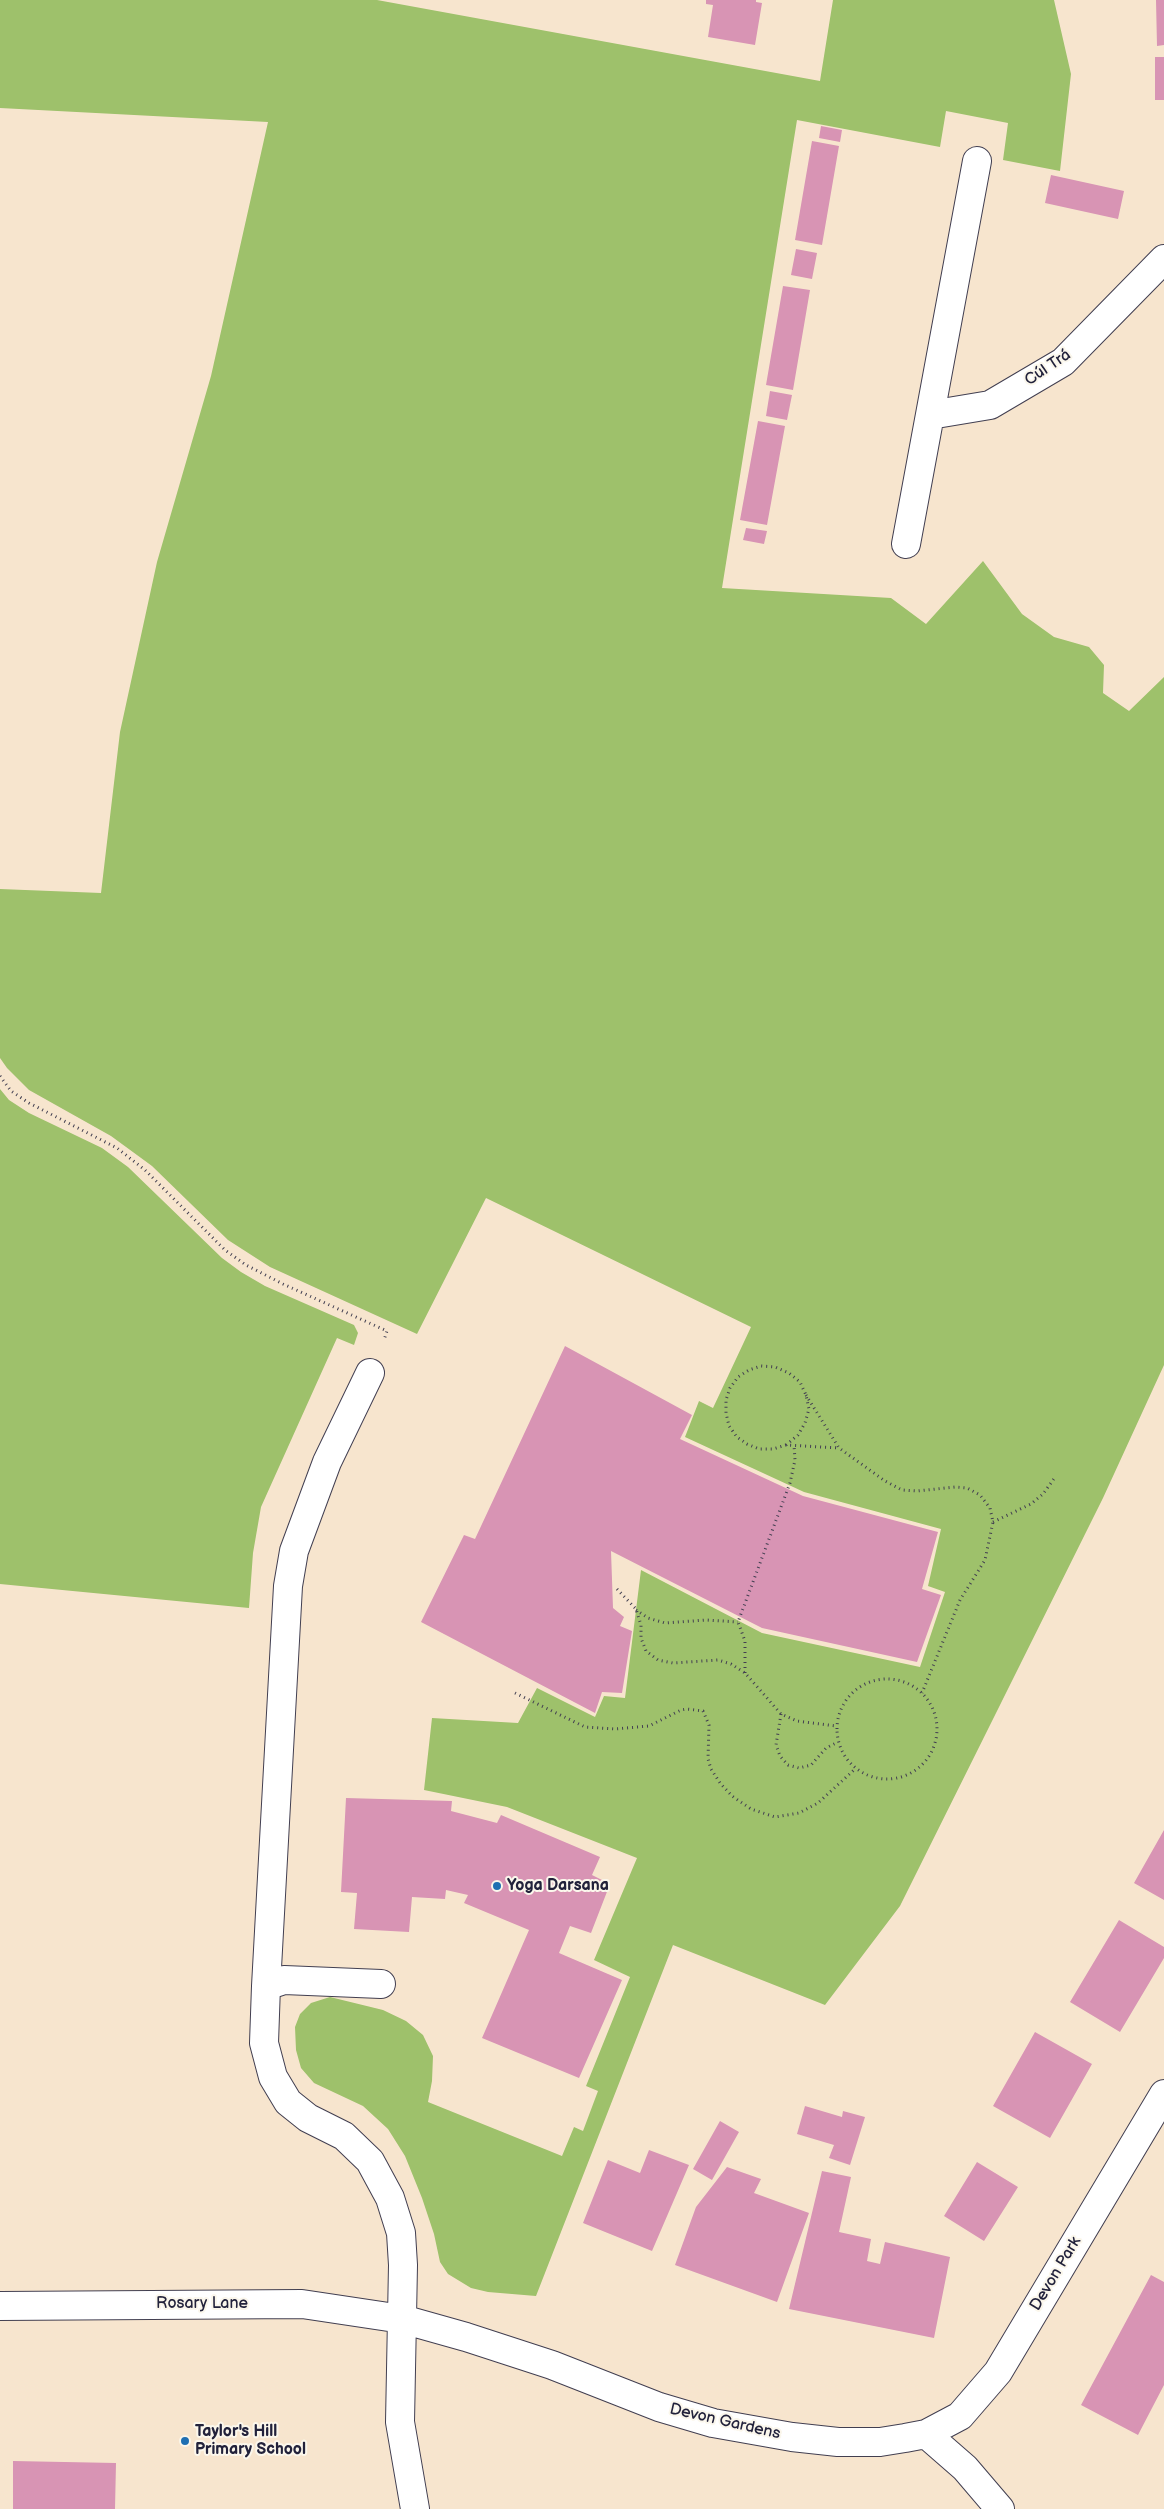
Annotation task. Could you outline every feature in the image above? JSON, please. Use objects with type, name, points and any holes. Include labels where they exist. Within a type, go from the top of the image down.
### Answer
[{"type":"street","points":[[906,544],[978,161]]},
{"type":"street","name":"Cúl Trá","points":[[930,415],[990,405],[1063,362],[1164,259]]},
{"type":"street","points":[[370,1373],[324,1470],[307,1511],[292,1560],[288,1586],[264,2044],[273,2077],[288,2102],[308,2118],[344,2136],[370,2162],[390,2198],[400,2233],[402,2319],[400,2422],[415,2509]]},
{"type":"street","points":[[266,1986],[284,1980],[381,1984]]},
{"type":"street","name":"Devon Park","points":[[926,2434],[960,2416],[998,2372],[1164,2094]]},
{"type":"street","name":"Rosary Lane","points":[[0,2306],[302,2304],[402,2319]]},
{"type":"street","name":"Devon Gardens","points":[[402,2319],[552,2365],[659,2407],[713,2423],[772,2434],[838,2442],[880,2442],[926,2434]]},
{"type":"street","points":[[926,2434],[965,2468],[1000,2509]]},
{"type":"path","points":[[0,1076],[11,1091],[29,1103],[117,1148],[144,1170],[225,1250],[246,1265],[282,1284],[387,1331],[370,1373]]},
{"type":"path","points":[[839,1448],[786,1445],[773,1449],[759,1448],[747,1444],[737,1437],[730,1426],[726,1413],[726,1400],[730,1388],[738,1377],[749,1370],[761,1366],[775,1367],[789,1373],[800,1382],[839,1448],[885,1481],[902,1490],[967,1488],[980,1495],[990,1508],[993,1522],[991,1543],[985,1560],[960,1600],[922,1693]]},
{"type":"path","points":[[786,1445],[798,1436],[805,1424],[809,1410],[806,1395]]},
{"type":"path","points":[[745,1673],[745,1641],[738,1622],[790,1483],[795,1460],[794,1445]]},
{"type":"path","points":[[993,1522],[1031,1504],[1043,1494],[1056,1476]]},
{"type":"path","points":[[617,1588],[636,1610],[648,1618],[665,1623],[706,1620],[738,1622]]},
{"type":"path","points":[[636,1610],[641,1625],[641,1638],[646,1651],[658,1660],[674,1663],[718,1660],[745,1673],[781,1714],[797,1721],[836,1726]]},
{"type":"path","points":[[892,1679],[908,1683],[922,1693],[932,1706],[937,1723],[936,1740],[929,1756],[918,1769],[904,1777],[887,1780],[871,1777],[856,1769],[844,1757],[838,1742],[836,1726],[839,1710],[848,1696],[868,1682],[892,1679]]},
{"type":"path","points":[[515,1693],[585,1727],[615,1729],[649,1726],[681,1710],[696,1709],[703,1711],[709,1725],[708,1758],[720,1783],[732,1796],[752,1810],[775,1817],[799,1813],[818,1803],[856,1769]]},
{"type":"path","points":[[781,1714],[776,1745],[780,1756],[788,1765],[799,1768],[811,1765],[826,1748],[838,1742]]},
{"type":"green space","points":[[0,0],[377,0],[820,81],[833,0],[1054,0],[1071,74],[1060,171],[1003,160],[1008,123],[946,111],[940,147],[797,120],[722,588],[891,598],[926,624],[983,561],[1022,614],[1054,637],[1089,647],[1104,665],[1103,693],[1129,711],[1164,677],[1164,1365],[1103,1498],[900,1906],[825,2005],[673,1945],[536,2296],[488,2292],[471,2288],[448,2274],[440,2262],[434,2234],[405,2156],[388,2129],[363,2106],[314,2083],[301,2068],[296,2050],[295,2027],[300,2014],[311,2003],[330,1997],[383,2010],[406,2021],[423,2035],[433,2056],[432,2081],[428,2102],[562,2156],[574,2127],[583,2131],[598,2091],[586,2086],[630,1977],[594,1960],[637,1858],[507,1807],[424,1790],[432,1718],[518,1723],[537,1688],[595,1717],[604,1696],[625,1698],[641,1570],[762,1633],[920,1667],[945,1592],[928,1586],[941,1529],[804,1492],[685,1437],[699,1401],[713,1408],[751,1327],[486,1198],[417,1334],[270,1267],[228,1240],[152,1166],[111,1136],[29,1090],[7,1068],[0,1058],[0,889],[101,893],[120,732],[157,562],[211,376],[268,122],[0,108]]},
{"type":"green space","points":[[0,1089],[9,1100],[29,1113],[102,1148],[128,1167],[222,1258],[241,1272],[265,1286],[354,1325],[358,1333],[354,1345],[337,1338],[261,1507],[253,1553],[249,1608],[0,1584]]},
{"type":"building","points":[[706,0],[756,0],[756,2],[762,3],[755,45],[708,37],[713,5],[706,4]]},
{"type":"building","points":[[1156,0],[1164,0],[1164,45],[1157,46]]},
{"type":"building","points":[[1155,57],[1164,57],[1164,100],[1155,100]]},
{"type":"building","points":[[821,126],[842,130],[840,142],[819,138]]},
{"type":"building","points":[[812,141],[839,146],[822,245],[795,240]]},
{"type":"building","points":[[1051,175],[1124,191],[1118,219],[1045,203]]},
{"type":"building","points":[[796,249],[817,253],[812,279],[791,275]]},
{"type":"building","points":[[783,286],[810,290],[793,390],[766,385]]},
{"type":"building","points":[[770,391],[792,395],[787,420],[766,416]]},
{"type":"building","points":[[758,421],[785,426],[767,525],[740,520]]},
{"type":"building","points":[[746,528],[767,531],[764,544],[743,540]]},
{"type":"building","points":[[565,1346],[692,1415],[680,1439],[803,1496],[938,1532],[922,1589],[941,1595],[917,1662],[762,1628],[611,1551],[613,1608],[624,1617],[620,1626],[632,1631],[622,1693],[602,1692],[595,1713],[421,1622],[464,1535],[475,1539]]},
{"type":"building","points":[[346,1798],[452,1801],[451,1811],[497,1823],[501,1815],[600,1857],[592,1875],[610,1884],[591,1933],[570,1926],[559,1953],[622,1980],[579,2078],[482,2038],[529,1930],[464,1903],[468,1895],[446,1890],[445,1899],[412,1897],[409,1932],[354,1929],[357,1893],[341,1892]]},
{"type":"building","points":[[1164,1830],[1164,1900],[1134,1883]]},
{"type":"building","points":[[1119,1920],[1164,1947],[1164,1958],[1120,2032],[1070,2002]]},
{"type":"building","points":[[1035,2032],[1092,2064],[1050,2138],[993,2106]]},
{"type":"building","points":[[805,2106],[842,2117],[843,2111],[865,2117],[850,2165],[829,2158],[834,2145],[797,2134]]},
{"type":"building","points":[[720,2121],[739,2132],[712,2180],[693,2169]]},
{"type":"building","points":[[649,2150],[689,2165],[652,2251],[583,2223],[608,2160],[640,2173]]},
{"type":"building","points":[[977,2162],[1018,2187],[984,2241],[944,2216]]},
{"type":"building","points":[[727,2167],[761,2179],[754,2193],[809,2213],[777,2302],[675,2265],[696,2207]]},
{"type":"building","points":[[822,2171],[851,2177],[839,2232],[871,2239],[867,2261],[880,2264],[885,2242],[950,2257],[934,2338],[789,2309]]},
{"type":"building","points":[[1151,2275],[1164,2282],[1164,2385],[1138,2435],[1081,2405]]},
{"type":"building","points":[[13,2461],[116,2463],[115,2509],[13,2509]]},
{"type":"place","name":"Yoga Darsana","points":[[497,1886]]},
{"type":"place","name":"Taylor's Hill Primary School","points":[[185,2441]]}]
